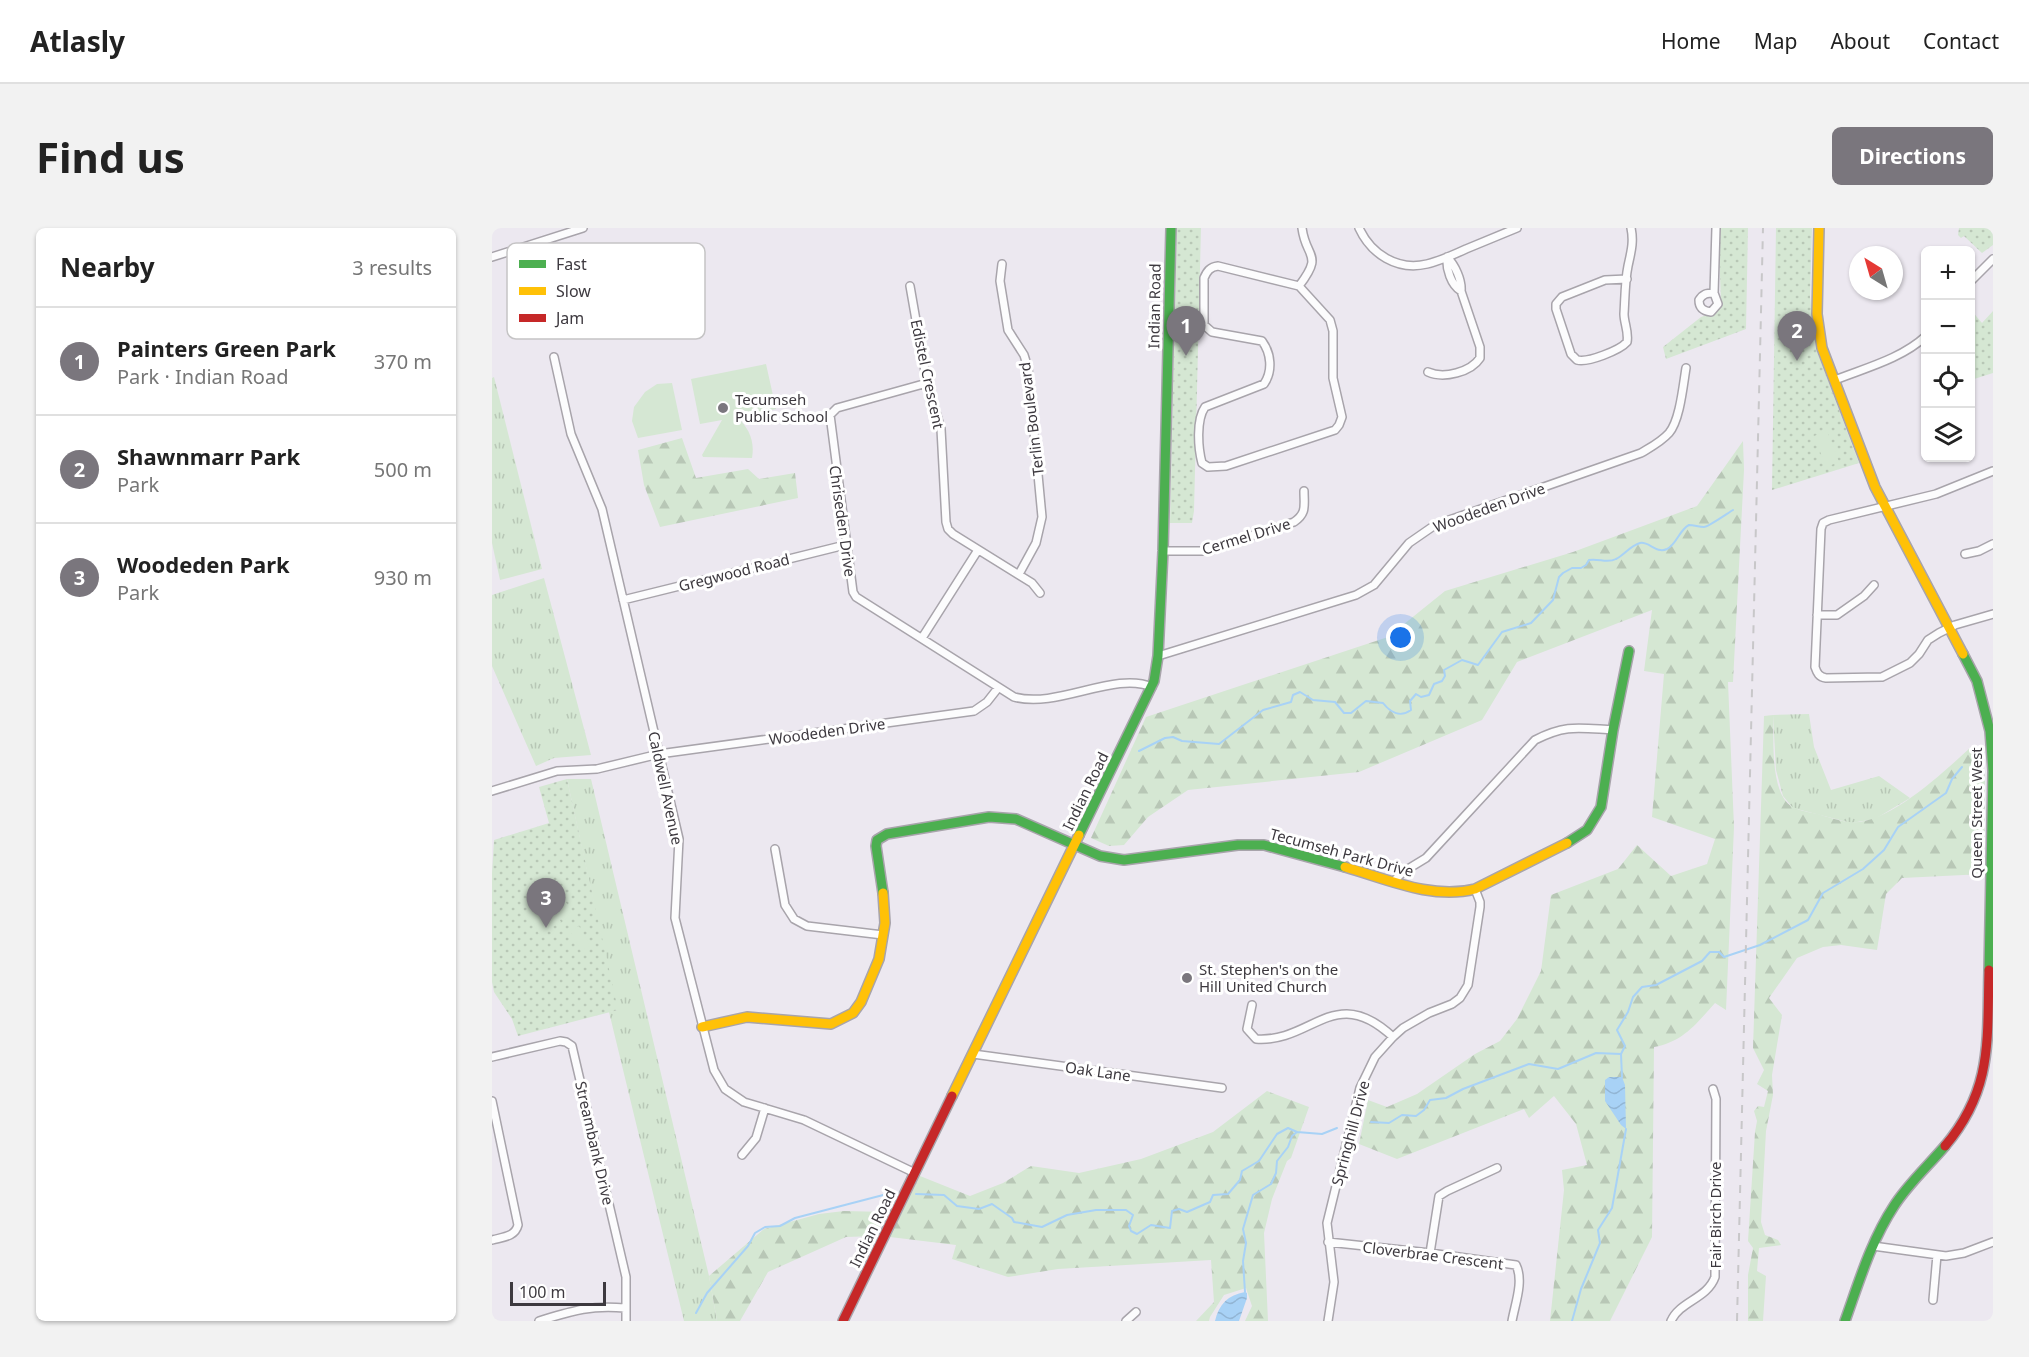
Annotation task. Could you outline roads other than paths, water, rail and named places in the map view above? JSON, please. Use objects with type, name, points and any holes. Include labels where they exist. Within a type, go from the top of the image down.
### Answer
[{"type":"street","points":[[536,243],[583,228]]},
{"type":"street","name":"Indian Road","points":[[843,1321],[1152,687],[1158,656],[1163,551],[1171,228]]},
{"type":"street","points":[[1299,286],[1310,272],[1313,258],[1302,228]]},
{"type":"street","points":[[1359,228],[1369,245],[1378,254],[1396,263],[1413,266],[1425,265],[1517,228]]},
{"type":"street","points":[[1627,279],[1605,280],[1562,297],[1558,302],[1557,313],[1571,354],[1577,360],[1588,360],[1627,344],[1628,335],[1624,316],[1627,279],[1634,244],[1631,228]]},
{"type":"street","points":[[1714,292],[1716,228]]},
{"type":"street","name":"Queen Street West","points":[[1819,228],[1817,321],[1822,348],[1866,466],[1972,670],[1985,708],[1992,745],[1993,778],[1992,912],[1987,1056],[1981,1093],[1962,1128],[1895,1204],[1873,1246],[1845,1321]]},
{"type":"street","points":[[492,257],[507,252]]},
{"type":"street","points":[[1428,372],[1440,375],[1450,374],[1471,367],[1480,358],[1480,347],[1461,285],[1453,265],[1446,257]]},
{"type":"street","points":[[1975,278],[1993,259]]},
{"type":"street","name":"Terlin Boulevard","points":[[1002,264],[1000,281],[1008,330],[1023,355],[1028,369],[1042,517],[1036,543],[1019,574]]},
{"type":"street","points":[[1212,267],[1218,267],[1299,286],[1330,320],[1333,331],[1333,378],[1342,417],[1339,425],[1335,430],[1226,466],[1208,467],[1202,463],[1200,453],[1201,414],[1205,407],[1264,384],[1269,376],[1269,350],[1262,341],[1212,332],[1204,325],[1204,279],[1207,272],[1212,267]]},
{"type":"street","name":"Edistel Crescent","points":[[910,286],[927,383],[941,429],[948,530],[1019,574],[1032,583],[1040,593]]},
{"type":"street","points":[[1835,380],[1895,356],[1921,340]]},
{"type":"street","name":"Caldwell Avenue","points":[[554,357],[571,434],[602,509],[679,839],[676,926],[714,1070],[725,1089],[744,1102],[804,1120],[915,1173]]},
{"type":"street","name":"Woodeden Drive","points":[[1158,656],[1356,595],[1374,585],[1409,543],[1435,525],[1641,453],[1671,431],[1678,410],[1686,368]]},
{"type":"street","name":"Chriseden Drive","points":[[927,383],[837,408],[830,415],[845,545],[853,592],[856,597],[998,687]]},
{"type":"street","points":[[1993,471],[1936,494],[1829,520],[1823,524],[1815,667],[1822,678],[1882,677],[1910,663],[1928,640],[1950,628],[1993,614]]},
{"type":"street","name":"Cermel Drive","points":[[1163,551],[1204,551],[1294,522],[1301,517],[1304,510],[1304,491]]},
{"type":"street","points":[[1965,554],[1979,551],[1993,544]]},
{"type":"street","name":"Gregwood Road","points":[[623,600],[845,545]]},
{"type":"street","points":[[922,638],[978,550]]},
{"type":"street","points":[[1817,615],[1837,615],[1864,597],[1874,585]]},
{"type":"street","name":"Tecumseh Park Drive","points":[[702,1027],[736,1018],[760,1017],[820,1025],[831,1024],[853,1013],[861,1002],[879,959],[886,910],[876,846],[877,840],[887,834],[989,817],[1010,818],[1026,822],[1100,856],[1124,860],[1238,845],[1264,845],[1438,893],[1459,893],[1475,889],[1574,840],[1587,830],[1597,817],[1601,807],[1629,651]]},
{"type":"street","points":[[998,687],[1014,697],[1036,700],[1133,682],[1152,687]]},
{"type":"street","name":"Woodeden Drive","points":[[493,788],[557,771],[597,769],[659,754],[974,711],[987,702],[998,687]]},
{"type":"street","points":[[1394,881],[1403,872],[1426,858],[1535,740],[1559,729],[1573,727],[1613,730]]},
{"type":"street","points":[[775,849],[785,906],[794,919],[807,926],[883,935]]},
{"type":"street","name":"Springhill Drive","points":[[1328,1321],[1334,1281],[1333,1262],[1328,1242],[1329,1213],[1359,1088],[1376,1057],[1393,1036],[1430,1013],[1452,1004],[1464,993],[1468,985],[1480,908],[1475,889]]},
{"type":"street","points":[[1252,1005],[1247,1029],[1256,1039],[1272,1040],[1329,1016],[1347,1013],[1356,1014],[1378,1023],[1393,1036]]},
{"type":"street","name":"Streambank Drive","points":[[492,1057],[560,1041],[572,1046],[626,1277],[626,1321]]},
{"type":"street","name":"Oak Lane","points":[[973,1054],[1222,1088]]},
{"type":"street","name":"Fair Birch Drive","points":[[1671,1321],[1679,1308],[1707,1290],[1715,1277],[1716,1099],[1713,1089]]},
{"type":"street","points":[[492,1101],[519,1225],[517,1232],[512,1235],[492,1240]]},
{"type":"street","points":[[742,1155],[756,1138],[765,1108]]},
{"type":"street","points":[[1431,1253],[1439,1196],[1497,1168]]},
{"type":"street","name":"Cloverbrae Crescent","points":[[1328,1242],[1516,1265],[1520,1272],[1520,1282],[1512,1321]]},
{"type":"street","points":[[1873,1246],[1937,1255],[1954,1255],[1993,1242]]},
{"type":"street","points":[[1933,1300],[1937,1255]]},
{"type":"street","points":[[539,1321],[581,1308],[604,1306],[625,1308]]},
{"type":"street","points":[[1126,1321],[1136,1312]]},
{"type":"water","points":[[1609,1077],[1622,1077],[1625,1085],[1626,1129],[1605,1101],[1605,1080]]},
{"type":"water","points":[[1245,1292],[1247,1298],[1239,1321],[1215,1321],[1225,1301]]},
{"type":"waterway","points":[[1139,751],[1165,738],[1173,737],[1182,741],[1219,744],[1263,710],[1291,702],[1293,695],[1300,692],[1313,700],[1335,702],[1344,713],[1351,713],[1366,701],[1383,703],[1396,713],[1403,714],[1411,710],[1410,701],[1416,694],[1421,697],[1429,695],[1434,684],[1442,681],[1445,676],[1444,670],[1462,660],[1478,665],[1502,632],[1531,623],[1553,600],[1559,577],[1563,573],[1572,568],[1581,568],[1589,560],[1613,560],[1640,543],[1659,550],[1667,549],[1689,525],[1706,526],[1733,510]]},
{"type":"waterway","points":[[1371,1122],[1389,1123],[1402,1115],[1416,1116],[1424,1110],[1430,1100],[1446,1098],[1463,1089],[1529,1064],[1558,1069],[1596,1053],[1621,1054],[1625,1046],[1617,1030],[1628,1012],[1633,997],[1642,987],[1656,985],[1702,961],[1710,952],[1719,952],[1724,957],[1760,945],[1808,920],[1823,893],[1863,869],[1884,850],[1898,827],[1946,793],[1952,779],[1962,767]]},
{"type":"waterway","points":[[1621,1054],[1622,1077]]},
{"type":"waterway","points":[[916,1194],[944,1195],[957,1206],[979,1209],[992,1204],[1012,1218],[1014,1222],[1042,1227],[1067,1215],[1096,1210],[1126,1210],[1133,1215],[1129,1226],[1131,1231],[1137,1234],[1151,1225],[1170,1228],[1172,1211],[1179,1209],[1187,1212],[1210,1202],[1213,1195],[1228,1194],[1240,1180],[1242,1171],[1259,1161],[1277,1134],[1288,1128],[1297,1132]]},
{"type":"waterway","points":[[1245,1292],[1243,1261],[1246,1243],[1243,1229],[1253,1195],[1271,1184],[1276,1173],[1277,1161],[1288,1147],[1292,1136],[1297,1132],[1322,1134],[1337,1128]]},
{"type":"waterway","points":[[1572,1321],[1581,1289],[1600,1243],[1598,1230],[1612,1208],[1626,1129]]},
{"type":"waterway","points":[[696,1313],[707,1293],[748,1246],[755,1233],[765,1227],[780,1226],[795,1218],[887,1194]]},
{"type":"railway","points":[[1737,1321],[1763,228]]},
{"type":"place","name":"Painters Green Park","points":[[1186,356]]},
{"type":"place","name":"Shawnmarr Park","points":[[1797,361]]},
{"type":"place","name":"Tecumseh Public School","points":[[723,408]]},
{"type":"place","name":"Woodeden Park","points":[[546,928]]},
{"type":"place","name":"St. Stephen's on the Hill United Church","points":[[1187,978]]}]
